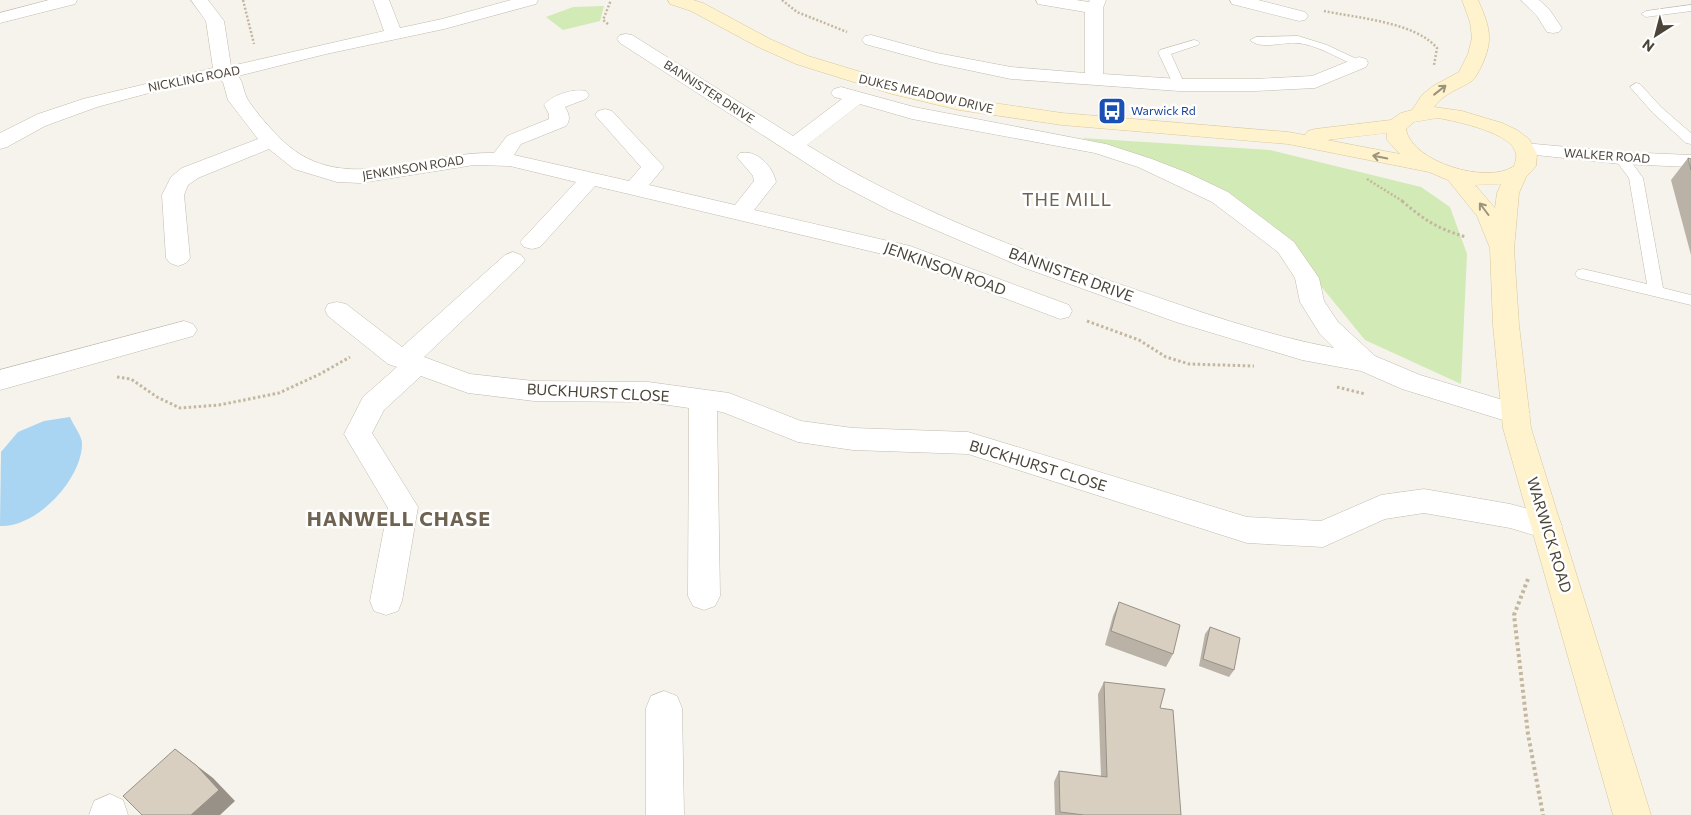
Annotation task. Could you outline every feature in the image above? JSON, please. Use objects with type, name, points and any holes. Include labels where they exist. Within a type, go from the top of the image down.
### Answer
[{"type":"main road","name":"DUKES MEADOW DRIVE","points":[[676,0],[694,3],[764,43],[802,60],[899,90],[959,104],[1062,120],[1288,138],[1428,166]]},
{"type":"main road","points":[[1470,0],[1479,22],[1482,39],[1473,90],[1495,126]]},
{"type":"main road","points":[[1420,113],[1426,101],[1448,84],[1473,90]]},
{"type":"main road","points":[[1517,174],[1502,178],[1483,179],[1456,176],[1428,166],[1400,146],[1395,135],[1396,126],[1401,120],[1420,113],[1457,114],[1495,126],[1508,133],[1524,149]]},
{"type":"main road","name":"DUKES MEADOW DRIVE","points":[[1288,138],[1396,126]]},
{"type":"main road","name":"WARWICK ROAD","points":[[1524,149],[1528,158],[1525,167],[1517,174],[1508,193],[1502,248],[1506,325],[1516,428],[1548,526],[1632,815]]},
{"type":"main road","name":"WARWICK ROAD","points":[[1456,176],[1488,214],[1502,248]]},
{"type":"street","points":[[0,18],[69,0]]},
{"type":"street","points":[[199,0],[215,20],[223,73]]},
{"type":"street","points":[[381,0],[394,34]]},
{"type":"street","name":"NICKLING ROAD","points":[[2,139],[36,122],[75,107],[208,74],[253,67],[323,49],[444,24],[530,0]]},
{"type":"street","points":[[1044,0],[1096,4],[1094,80]]},
{"type":"street","points":[[1238,0],[1299,16]]},
{"type":"street","points":[[1529,0],[1543,13],[1553,28]]},
{"type":"street","name":"BANNISTER DRIVE","points":[[626,38],[844,178],[897,205],[1030,262],[1194,319],[1302,351],[1366,363],[1411,382],[1516,414]]},
{"type":"street","points":[[871,40],[935,58],[1011,73],[1179,85],[1255,85],[1315,82],[1359,63]]},
{"type":"street","name":"JENKINSON ROAD","points":[[223,73],[232,80],[238,100],[271,141],[301,165],[337,176],[360,177],[474,159],[510,160],[902,251],[1060,312]]},
{"type":"street","name":"BANNISTER DRIVE","points":[[792,146],[848,95],[912,113],[1099,148],[1145,163],[1220,197],[1286,247],[1308,278],[1312,302],[1329,328],[1366,363]]},
{"type":"street","points":[[500,160],[514,140],[559,122],[559,114],[554,105],[579,96]]},
{"type":"street","points":[[605,115],[654,167],[634,189]]},
{"type":"street","points":[[178,258],[173,195],[179,182],[190,173],[271,141]]},
{"type":"street","name":"WALKER ROAD","points":[[1524,149],[1621,158],[1691,160]]},
{"type":"street","points":[[740,213],[765,182],[764,175],[747,157]]},
{"type":"street","points":[[532,242],[590,179]]},
{"type":"street","points":[[386,600],[403,507],[358,434],[374,404],[411,363],[514,260]]},
{"type":"street","name":"BUCKHURST CLOSE","points":[[338,310],[397,357],[468,383],[534,391],[648,392],[729,404],[798,431],[854,439],[968,443],[1247,530],[1324,534],[1381,508],[1424,501],[1510,516],[1548,526]]},
{"type":"street","points":[[0,380],[184,330]]},
{"type":"street","points":[[703,400],[704,596]]},
{"type":"street","points":[[664,708],[665,815]]},
{"type":"lane","points":[[1646,14],[1691,8]]},
{"type":"lane","points":[[1256,40],[1275,41],[1298,38],[1359,63]]},
{"type":"lane","points":[[1179,85],[1164,52],[1194,43]]},
{"type":"lane","points":[[1636,88],[1657,110],[1691,140]]},
{"type":"lane","points":[[1621,158],[1636,178],[1656,291]]},
{"type":"lane","points":[[1583,274],[1691,300]]},
{"type":"path","points":[[243,0],[255,50],[253,67]]},
{"type":"path","points":[[782,0],[797,12],[871,40]]},
{"type":"path","points":[[1356,152],[1355,164],[1365,177],[1400,199],[1425,221],[1440,229],[1502,248]]},
{"type":"path","points":[[1060,312],[1139,340],[1166,357],[1189,364],[1256,366]]},
{"type":"path","points":[[116,377],[131,379],[157,397],[180,408],[219,405],[279,393],[320,374],[376,341]]},
{"type":"path","points":[[1332,386],[1370,395]]},
{"type":"path","points":[[1528,576],[1514,615],[1528,734],[1543,815]]},
{"type":"green space","points":[[604,6],[600,21],[563,30],[546,17],[573,7]]},
{"type":"green space","points":[[1082,138],[1270,150],[1421,187],[1450,207],[1467,254],[1461,384],[1365,340],[1270,224],[1204,181]]},
{"type":"water","points":[[70,417],[82,442],[80,459],[74,473],[65,487],[42,510],[14,525],[0,526],[1,452],[18,432],[44,421]]},
{"type":"building","points":[[1688,158],[1691,159],[1691,170]]},
{"type":"building","points":[[1119,602],[1180,625],[1173,654],[1111,631]]},
{"type":"building","points":[[1210,627],[1240,638],[1234,670],[1203,659]]},
{"type":"building","points":[[1104,682],[1165,689],[1160,708],[1173,710],[1181,815],[1084,815],[1060,812],[1059,771],[1107,777]]},
{"type":"building","points":[[175,749],[197,766],[219,790],[191,815],[142,815],[123,796]]},
{"type":"place","name":"Warwick Rd","points":[[1112,111]]},
{"type":"district","name":"THE MILL","points":[[1067,200]]},
{"type":"district","name":"HANWELL CHASE","points":[[399,519]]}]
